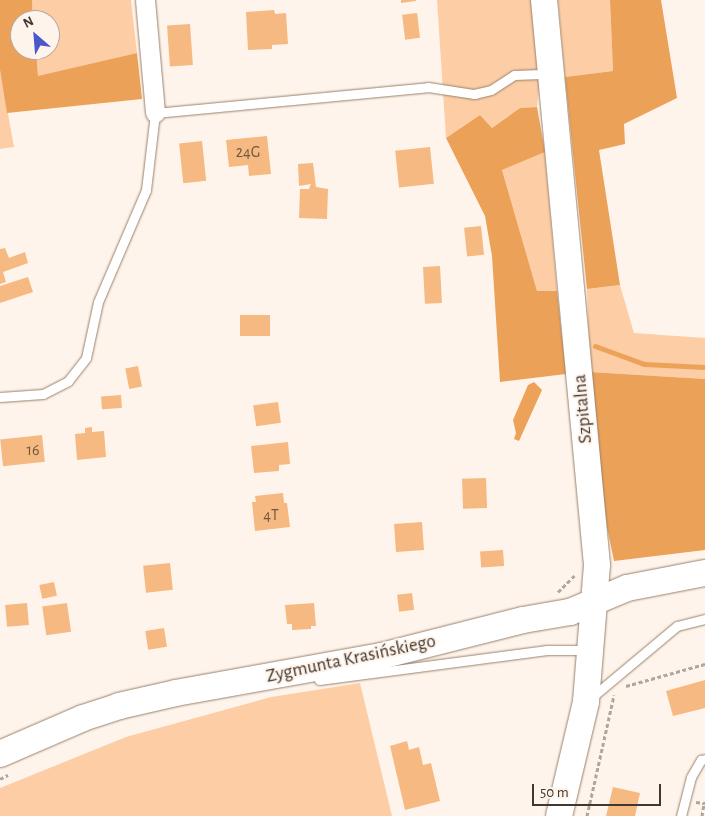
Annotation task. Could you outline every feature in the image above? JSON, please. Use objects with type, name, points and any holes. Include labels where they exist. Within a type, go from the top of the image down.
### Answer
[{"type":"street","points":[[145,0],[155,113]]},
{"type":"street","name":"Szpitalna","points":[[544,0],[596,556],[596,602],[586,702],[559,816]]},
{"type":"street","name":"Zygmunta Krasińskiego","points":[[0,754],[83,718],[119,706],[176,693],[381,656],[523,620],[570,612],[627,588],[705,573]]},
{"type":"lane","points":[[0,397],[43,394],[68,381],[86,358],[98,302],[146,190],[155,113],[428,87],[474,94],[491,90],[514,75],[551,73]]},
{"type":"lane","points":[[586,702],[677,626],[705,620]]},
{"type":"lane","points":[[311,681],[547,650],[590,650]]},
{"type":"lane","points":[[681,816],[692,777],[701,760],[705,759]]},
{"type":"path","points":[[625,686],[705,664]]},
{"type":"path","points":[[587,816],[616,689]]},
{"type":"path","points":[[702,816],[704,803]]},
{"type":"shaded area","points":[[0,0],[32,0],[32,10],[10,10],[10,60],[37,60],[38,76],[137,53],[142,99],[7,113],[0,70]]},
{"type":"shaded area","points":[[32,0],[131,0],[137,53],[38,77],[37,60],[60,60],[60,10],[32,10]]},
{"type":"shaded area","points":[[437,0],[536,0],[542,58],[537,107],[520,108],[492,128],[480,115],[446,138]]},
{"type":"shaded area","points":[[558,0],[610,0],[613,71],[565,77]]},
{"type":"shaded area","points":[[610,0],[661,0],[677,98],[624,124],[625,144],[599,150],[620,285],[587,289],[565,77],[613,71]]},
{"type":"shaded area","points":[[0,70],[14,147],[0,149]]},
{"type":"shaded area","points":[[537,107],[545,152],[502,170],[537,291],[557,291],[566,374],[500,382],[492,256],[485,216],[446,138],[480,115],[492,128],[520,108]]},
{"type":"shaded area","points":[[545,152],[557,291],[537,291],[502,170]]},
{"type":"shaded area","points":[[620,285],[634,333],[705,338],[705,379],[590,372],[587,289]]},
{"type":"shaded area","points":[[590,372],[705,379],[705,550],[614,561],[607,527]]},
{"type":"shaded area","points":[[534,382],[542,390],[519,441],[514,439],[516,433],[513,420],[528,385]]},
{"type":"shaded area","points":[[360,683],[392,816],[0,816],[0,788],[126,737],[271,697]]},
{"type":"building","points":[[401,0],[416,0],[416,1],[401,3]]},
{"type":"building","points":[[274,10],[275,14],[286,13],[288,44],[272,45],[272,49],[248,50],[246,12]]},
{"type":"building","points":[[417,13],[420,38],[405,40],[402,15]]},
{"type":"building","points":[[190,24],[193,65],[170,67],[167,26]]},
{"type":"building","points":[[267,136],[271,174],[249,176],[248,165],[229,167],[226,140]]},
{"type":"building","points":[[202,141],[206,181],[183,183],[179,143]]},
{"type":"building","points":[[430,147],[434,184],[399,187],[395,151]]},
{"type":"building","points":[[313,163],[316,187],[328,189],[327,219],[299,218],[300,189],[309,189],[311,184],[299,186],[298,164]]},
{"type":"building","points":[[481,226],[484,255],[467,257],[464,228]]},
{"type":"building","points":[[5,248],[9,258],[25,252],[28,263],[3,272],[6,282],[0,284],[0,249]]},
{"type":"building","points":[[440,266],[442,303],[425,304],[423,267]]},
{"type":"building","points":[[28,277],[33,292],[0,303],[0,286]]},
{"type":"building","points":[[240,315],[270,315],[270,336],[240,336]]},
{"type":"building","points":[[138,366],[142,387],[129,389],[125,368]]},
{"type":"building","points":[[121,395],[122,408],[102,409],[101,396]]},
{"type":"building","points":[[278,402],[281,423],[256,426],[253,405]]},
{"type":"building","points":[[92,427],[92,432],[104,431],[106,457],[77,460],[75,434],[85,433],[85,428]]},
{"type":"building","points":[[42,435],[45,462],[3,466],[0,439]]},
{"type":"building","points":[[288,442],[290,464],[279,465],[279,471],[254,473],[251,446]]},
{"type":"building","points":[[486,478],[487,508],[463,509],[462,479]]},
{"type":"building","points":[[283,493],[284,503],[287,503],[290,527],[255,531],[252,502],[256,502],[255,496]]},
{"type":"building","points":[[422,522],[424,550],[396,552],[394,524]]},
{"type":"building","points":[[503,550],[504,566],[481,568],[480,552]]},
{"type":"building","points":[[170,563],[173,590],[146,593],[143,566]]},
{"type":"building","points":[[54,582],[57,596],[42,599],[39,585]]},
{"type":"building","points":[[412,593],[414,610],[399,612],[397,595]]},
{"type":"building","points":[[27,603],[29,625],[7,627],[5,605]]},
{"type":"building","points":[[67,603],[71,632],[46,635],[42,606]]},
{"type":"building","points":[[314,603],[316,626],[311,626],[311,629],[292,630],[292,624],[287,624],[285,605]]},
{"type":"building","points":[[164,628],[167,647],[148,650],[145,631]]},
{"type":"building","points":[[705,680],[705,708],[673,716],[666,691]]},
{"type":"building","points":[[407,741],[409,750],[419,747],[423,765],[431,763],[440,801],[405,810],[390,746]]},
{"type":"building","points":[[613,787],[640,793],[635,816],[606,816]]},
{"type":"waterway","points":[[595,346],[644,364],[705,367]]}]
